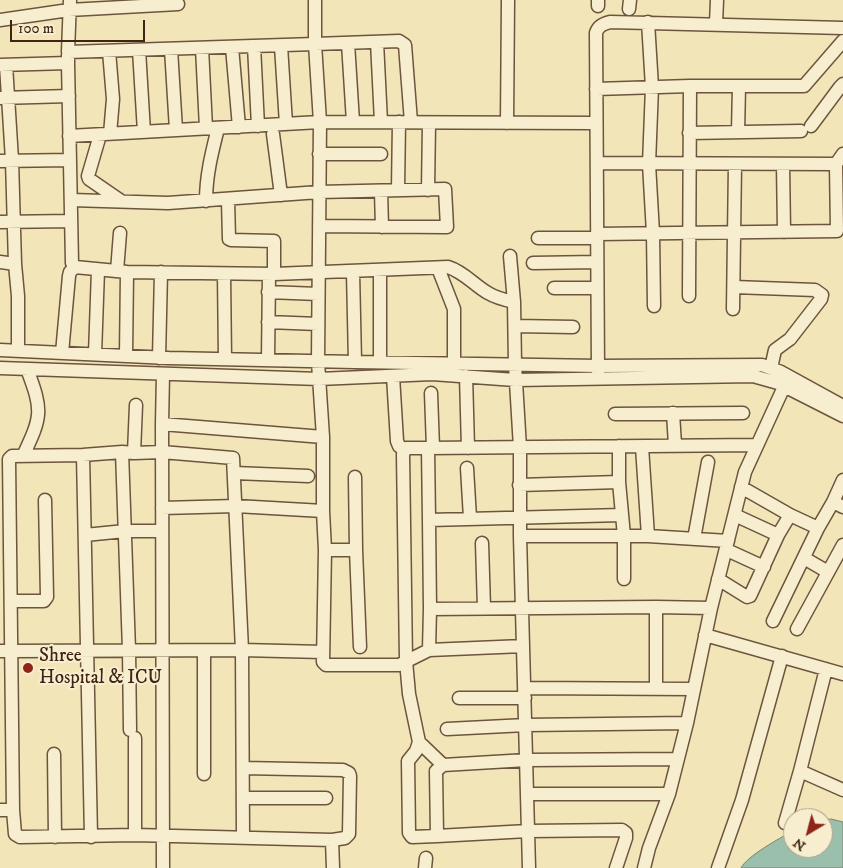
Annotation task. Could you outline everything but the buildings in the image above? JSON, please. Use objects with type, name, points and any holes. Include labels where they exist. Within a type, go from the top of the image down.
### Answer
[{"type":"street","points":[[315,0],[315,44],[320,122],[318,362],[323,437],[323,511],[326,550],[323,662],[326,665],[399,665],[428,650],[523,646]]},
{"type":"street","points":[[508,0],[508,123]]},
{"type":"street","points":[[716,24],[717,0]]},
{"type":"street","points":[[0,20],[69,5],[178,4]]},
{"type":"street","points":[[69,5],[71,221],[72,264],[75,267],[98,270],[224,274],[353,272],[448,267],[456,270],[487,293],[497,298],[514,302]]},
{"type":"street","points":[[598,372],[598,164],[595,123],[597,29],[601,25],[610,22],[843,28]]},
{"type":"street","points":[[648,22],[652,87],[649,164],[653,233],[654,306]]},
{"type":"street","points":[[18,350],[18,296],[14,264],[13,222],[6,160],[3,65],[68,58],[109,51],[399,41],[405,45],[405,122],[398,190]]},
{"type":"street","points":[[377,42],[382,122]]},
{"type":"street","points":[[348,43],[353,122]]},
{"type":"street","points":[[596,89],[690,86],[804,86],[842,45]]},
{"type":"street","points":[[254,46],[258,126]]},
{"type":"street","points":[[281,46],[286,124]]},
{"type":"street","points":[[232,47],[238,127]]},
{"type":"street","points":[[202,48],[212,128],[206,182],[206,201]]},
{"type":"street","points":[[171,49],[176,130]]},
{"type":"street","points":[[139,50],[144,132]]},
{"type":"street","points":[[109,51],[113,99],[105,134],[88,179],[124,202]]},
{"type":"street","points":[[689,132],[806,129],[843,84]]},
{"type":"street","points":[[689,296],[690,86]]},
{"type":"street","points":[[738,86],[738,132]]},
{"type":"street","points":[[4,98],[69,96]]},
{"type":"street","points":[[70,136],[320,122],[595,123]]},
{"type":"street","points":[[428,190],[429,123]]},
{"type":"street","points":[[273,134],[281,195]]},
{"type":"street","points":[[320,154],[381,154]]},
{"type":"street","points":[[6,160],[70,160]]},
{"type":"street","points":[[538,238],[690,232],[837,231],[839,169],[783,164],[598,164]]},
{"type":"street","points":[[733,309],[735,164]]},
{"type":"street","points":[[783,164],[784,232]]},
{"type":"street","points":[[71,200],[168,203],[319,192],[445,189],[447,227],[319,226]]},
{"type":"street","points":[[381,191],[382,226]]},
{"type":"street","points":[[228,200],[229,239],[274,241],[272,274],[268,292],[268,360]]},
{"type":"street","points":[[0,222],[71,221]]},
{"type":"street","points":[[120,233],[126,356]]},
{"type":"street","points":[[510,256],[514,302],[515,365],[520,448],[520,536],[529,868]]},
{"type":"street","points":[[0,262],[14,264]]},
{"type":"street","points":[[534,263],[597,262]]},
{"type":"street","points":[[62,353],[69,276],[75,267]]},
{"type":"street","points":[[438,268],[454,309],[454,364]]},
{"type":"street","points":[[95,354],[98,270]]},
{"type":"street","points":[[380,270],[380,362]]},
{"type":"street","points":[[159,358],[161,272]]},
{"type":"street","points":[[353,272],[355,362]]},
{"type":"street","points":[[224,274],[225,360]]},
{"type":"street","points":[[734,287],[815,290],[822,295],[821,299],[790,339],[775,350],[771,368]]},
{"type":"street","points":[[554,288],[597,288]]},
{"type":"street","points":[[268,292],[318,294]]},
{"type":"street","points":[[268,322],[318,324]]},
{"type":"street","points":[[515,326],[573,327]]},
{"type":"street","points":[[0,350],[225,360],[515,365],[598,372],[754,376],[786,381],[843,406]]},
{"type":"street","points":[[0,368],[319,379],[432,374],[516,380],[598,372],[762,365],[771,368],[786,381],[843,416]]},
{"type":"street","points":[[23,456],[36,428],[39,409],[37,397],[27,369]]},
{"type":"street","points":[[163,374],[163,868]]},
{"type":"street","points":[[393,376],[397,441],[404,449],[757,445]]},
{"type":"street","points":[[466,376],[468,448]]},
{"type":"street","points":[[644,868],[649,848],[669,794],[676,759],[687,723],[711,608],[729,546],[745,472],[786,381]]},
{"type":"street","points":[[428,650],[430,609],[431,393]]},
{"type":"street","points":[[135,835],[125,531],[128,453],[136,406]]},
{"type":"street","points":[[615,414],[743,413]]},
{"type":"street","points":[[673,414],[675,446]]},
{"type":"street","points":[[162,424],[323,437]]},
{"type":"street","points":[[619,446],[619,482],[624,536],[624,579]]},
{"type":"street","points":[[642,447],[648,536]]},
{"type":"street","points":[[404,449],[406,661],[409,694],[419,742],[416,751],[408,761],[409,833],[412,837],[528,831],[622,830],[626,833],[626,838],[616,868]]},
{"type":"street","points":[[243,768],[346,771],[350,776],[349,834],[346,838],[332,840],[243,836],[135,835],[55,837],[17,836],[15,834],[6,810],[6,651],[11,600],[5,545],[9,459],[12,456],[162,452],[234,458],[242,650],[243,836]]},
{"type":"street","points":[[83,455],[91,837]]},
{"type":"street","points":[[694,539],[708,462]]},
{"type":"street","points":[[467,468],[470,518]]},
{"type":"street","points":[[235,473],[308,476]]},
{"type":"street","points":[[355,477],[360,647]]},
{"type":"street","points":[[773,622],[818,528],[838,505],[843,480]]},
{"type":"street","points":[[519,485],[619,482]]},
{"type":"street","points":[[741,487],[790,515],[818,528]]},
{"type":"street","points":[[11,600],[44,600],[47,597],[44,500]]},
{"type":"street","points":[[162,508],[236,506],[323,511]]},
{"type":"street","points":[[718,579],[749,597],[778,535],[790,515]]},
{"type":"street","points":[[429,520],[622,516]]},
{"type":"street","points":[[739,517],[778,535]]},
{"type":"street","points":[[85,535],[125,531],[162,531]]},
{"type":"street","points":[[520,536],[648,536],[694,539],[729,546],[764,567]]},
{"type":"street","points":[[482,543],[484,608]]},
{"type":"street","points":[[797,629],[843,545]]},
{"type":"street","points":[[326,550],[356,550]]},
{"type":"street","points":[[804,558],[828,572]]},
{"type":"street","points":[[430,609],[656,606],[711,608]]},
{"type":"street","points":[[656,606],[656,689]]},
{"type":"street","points":[[705,635],[843,674]]},
{"type":"street","points":[[6,651],[242,650],[323,652]]},
{"type":"street","points":[[204,651],[204,774]]},
{"type":"street","points":[[718,868],[742,800],[782,656]]},
{"type":"street","points":[[789,808],[826,669]]},
{"type":"street","points":[[459,698],[525,693],[693,689]]},
{"type":"street","points":[[447,729],[526,725],[687,723]]},
{"type":"street","points":[[419,742],[443,765]]},
{"type":"street","points":[[54,754],[55,837]]},
{"type":"street","points":[[437,836],[435,775],[437,768],[443,765],[527,760],[676,759]]},
{"type":"street","points":[[800,771],[843,790]]},
{"type":"street","points":[[527,794],[669,794]]},
{"type":"street","points":[[243,798],[326,798]]},
{"type":"street","points":[[332,840],[333,868]]},
{"type":"shaded area","points":[[833,820],[843,822],[843,868],[741,868],[750,858],[783,837],[783,858],[833,858]]},
{"type":"place","name":"Shree Hospital & ICU","points":[[28,668]]}]
